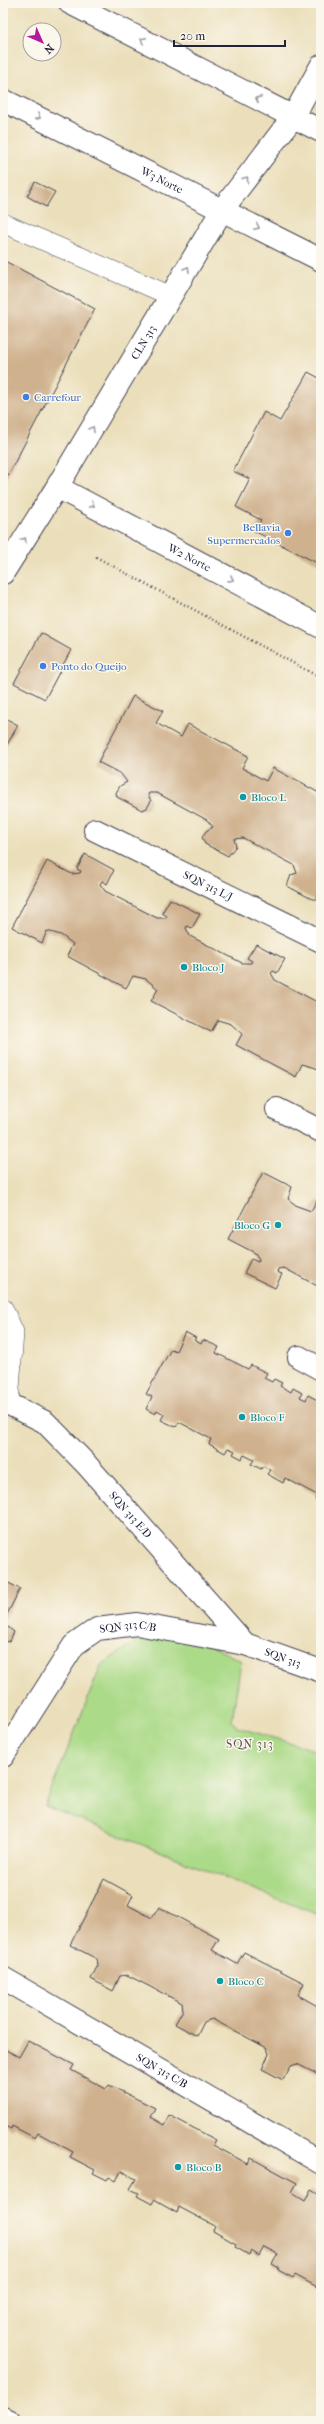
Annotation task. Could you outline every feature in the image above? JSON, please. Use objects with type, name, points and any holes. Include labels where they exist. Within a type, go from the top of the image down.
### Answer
[{"type":"street","points":[[70,3],[321,131]]},
{"type":"street","name":"CLN 313","points":[[3,573],[57,487],[222,210],[293,117],[321,66]]},
{"type":"street","name":"W3 Norte","points":[[3,100],[321,260]]},
{"type":"street","name":"W2 Norte","points":[[57,487],[321,627]]},
{"type":"street","name":"SQN 313 L/J","points":[[95,830],[321,941]]},
{"type":"street","points":[[277,1109],[321,1131]]},
{"type":"street","points":[[299,1357],[321,1369]]},
{"type":"street","name":"SQN 313 E/D","points":[[6,1402],[44,1422],[76,1454],[245,1644]]},
{"type":"street","name":"SQN 313 C/B","points":[[3,1756],[74,1644],[96,1629],[137,1624],[245,1644]]},
{"type":"street","name":"SQN 313","points":[[245,1644],[321,1671]]},
{"type":"street","name":"SQN 313 C/B","points":[[3,1978],[321,2163]]},
{"type":"street","points":[[3,2418],[9,2421]]},
{"type":"lane","points":[[3,223],[171,296]]},
{"type":"lane","points":[[3,1308],[14,1332],[6,1402]]},
{"type":"path","points":[[96,558],[321,678]]},
{"type":"green space","points":[[168,1635],[210,1645],[241,1661],[232,1721],[237,1727],[321,1752],[321,1916],[45,1806],[101,1665],[138,1640]]},
{"type":"building","points":[[35,182],[55,192],[46,207],[27,196]]},
{"type":"building","name":"Carrefour","points":[[3,260],[95,309],[3,485]]},
{"type":"building","points":[[308,372],[321,379],[321,565],[254,531],[261,520],[236,507],[250,479],[233,471],[264,412],[280,421]]},
{"type":"building","name":"Ponto do Queijo","points":[[41,633],[71,650],[45,699],[14,683]]},
{"type":"building","name":"Bloco L","points":[[133,696],[163,711],[156,723],[181,737],[188,724],[248,756],[242,768],[266,781],[273,768],[321,794],[321,882],[318,884],[321,891],[316,899],[312,899],[287,886],[291,875],[297,873],[294,865],[243,838],[234,839],[236,846],[228,856],[205,844],[202,837],[206,831],[213,827],[207,820],[157,793],[149,793],[148,795],[151,801],[147,808],[142,810],[117,797],[116,793],[120,786],[127,782],[121,774],[98,762]]},
{"type":"building","points":[[3,717],[18,725],[3,752]]},
{"type":"building","name":"Bloco J","points":[[85,854],[114,870],[107,884],[102,881],[100,884],[105,891],[157,918],[166,918],[167,916],[162,913],[170,899],[200,914],[192,928],[187,926],[186,928],[190,936],[242,963],[251,963],[252,961],[247,958],[256,944],[285,959],[277,973],[273,971],[271,973],[275,980],[321,1004],[321,1073],[316,1068],[302,1064],[296,1077],[236,1045],[242,1034],[231,1024],[218,1020],[211,1032],[151,1001],[158,989],[146,979],[133,976],[126,988],[67,956],[73,944],[61,935],[47,931],[42,943],[12,927],[47,861],[72,874],[80,873],[81,871],[77,869]]},
{"type":"building","name":"Bloco G","points":[[263,1172],[292,1187],[288,1199],[297,1206],[311,1211],[317,1200],[321,1202],[321,1288],[284,1268],[278,1269],[277,1272],[282,1274],[275,1288],[244,1273],[251,1259],[258,1262],[259,1259],[255,1253],[228,1239]]},
{"type":"building","name":"Bloco F","points":[[185,1332],[196,1338],[194,1340],[201,1344],[203,1340],[219,1347],[216,1353],[248,1369],[251,1365],[267,1373],[264,1378],[272,1382],[274,1379],[282,1383],[280,1386],[291,1392],[293,1388],[302,1393],[300,1397],[306,1400],[308,1395],[321,1402],[321,1502],[315,1499],[317,1495],[285,1478],[283,1483],[267,1474],[270,1470],[263,1466],[261,1469],[251,1464],[254,1460],[244,1455],[242,1459],[233,1454],[235,1451],[228,1448],[225,1453],[209,1444],[211,1439],[179,1422],[176,1427],[161,1420],[164,1414],[157,1410],[155,1414],[146,1409],[152,1397],[146,1394],[171,1349],[176,1351]]},
{"type":"building","points":[[3,1580],[20,1589],[3,1622]]},
{"type":"building","points":[[3,1623],[14,1632],[9,1642],[3,1641]]},
{"type":"building","name":"Bloco C","points":[[104,1879],[133,1895],[128,1905],[152,1918],[159,1907],[219,1939],[212,1950],[237,1964],[244,1952],[304,1983],[298,1995],[321,2008],[321,2076],[297,2064],[291,2066],[283,2080],[262,2069],[269,2054],[267,2048],[212,2019],[204,2022],[197,2036],[175,2024],[183,2010],[182,2003],[127,1975],[120,1976],[113,1991],[91,1979],[98,1965],[97,1959],[70,1945]]},
{"type":"building","name":"Bloco B","points":[[28,2041],[74,2065],[71,2070],[106,2089],[109,2085],[155,2108],[150,2117],[164,2125],[169,2115],[216,2140],[213,2145],[248,2164],[251,2158],[297,2183],[292,2192],[305,2200],[311,2189],[321,2195],[321,2282],[317,2287],[295,2275],[293,2278],[278,2270],[279,2268],[272,2264],[278,2254],[264,2247],[259,2256],[251,2251],[249,2255],[235,2247],[236,2244],[213,2231],[215,2226],[179,2207],[177,2213],[154,2200],[152,2204],[137,2196],[139,2193],[130,2189],[136,2179],[121,2171],[116,2181],[109,2177],[107,2180],[93,2173],[95,2170],[70,2157],[73,2152],[38,2133],[35,2138],[12,2126],[11,2129],[3,2125],[3,2056],[6,2050],[19,2057]]},
{"type":"place","name":"Carrefour","points":[[26,397]]},
{"type":"place","name":"Bellavia Supermercados","points":[[288,533]]},
{"type":"place","name":"Ponto do Queijo","points":[[43,666]]},
{"type":"place","name":"Bloco L","points":[[243,797]]},
{"type":"place","name":"Bloco J","points":[[184,967]]},
{"type":"place","name":"Bloco G","points":[[278,1225]]},
{"type":"place","name":"Bloco F","points":[[242,1417]]},
{"type":"place","name":"Bloco C","points":[[220,1981]]},
{"type":"place","name":"Bloco B","points":[[178,2167]]},
{"type":"district","name":"SQN 313","points":[[250,1744]]}]
